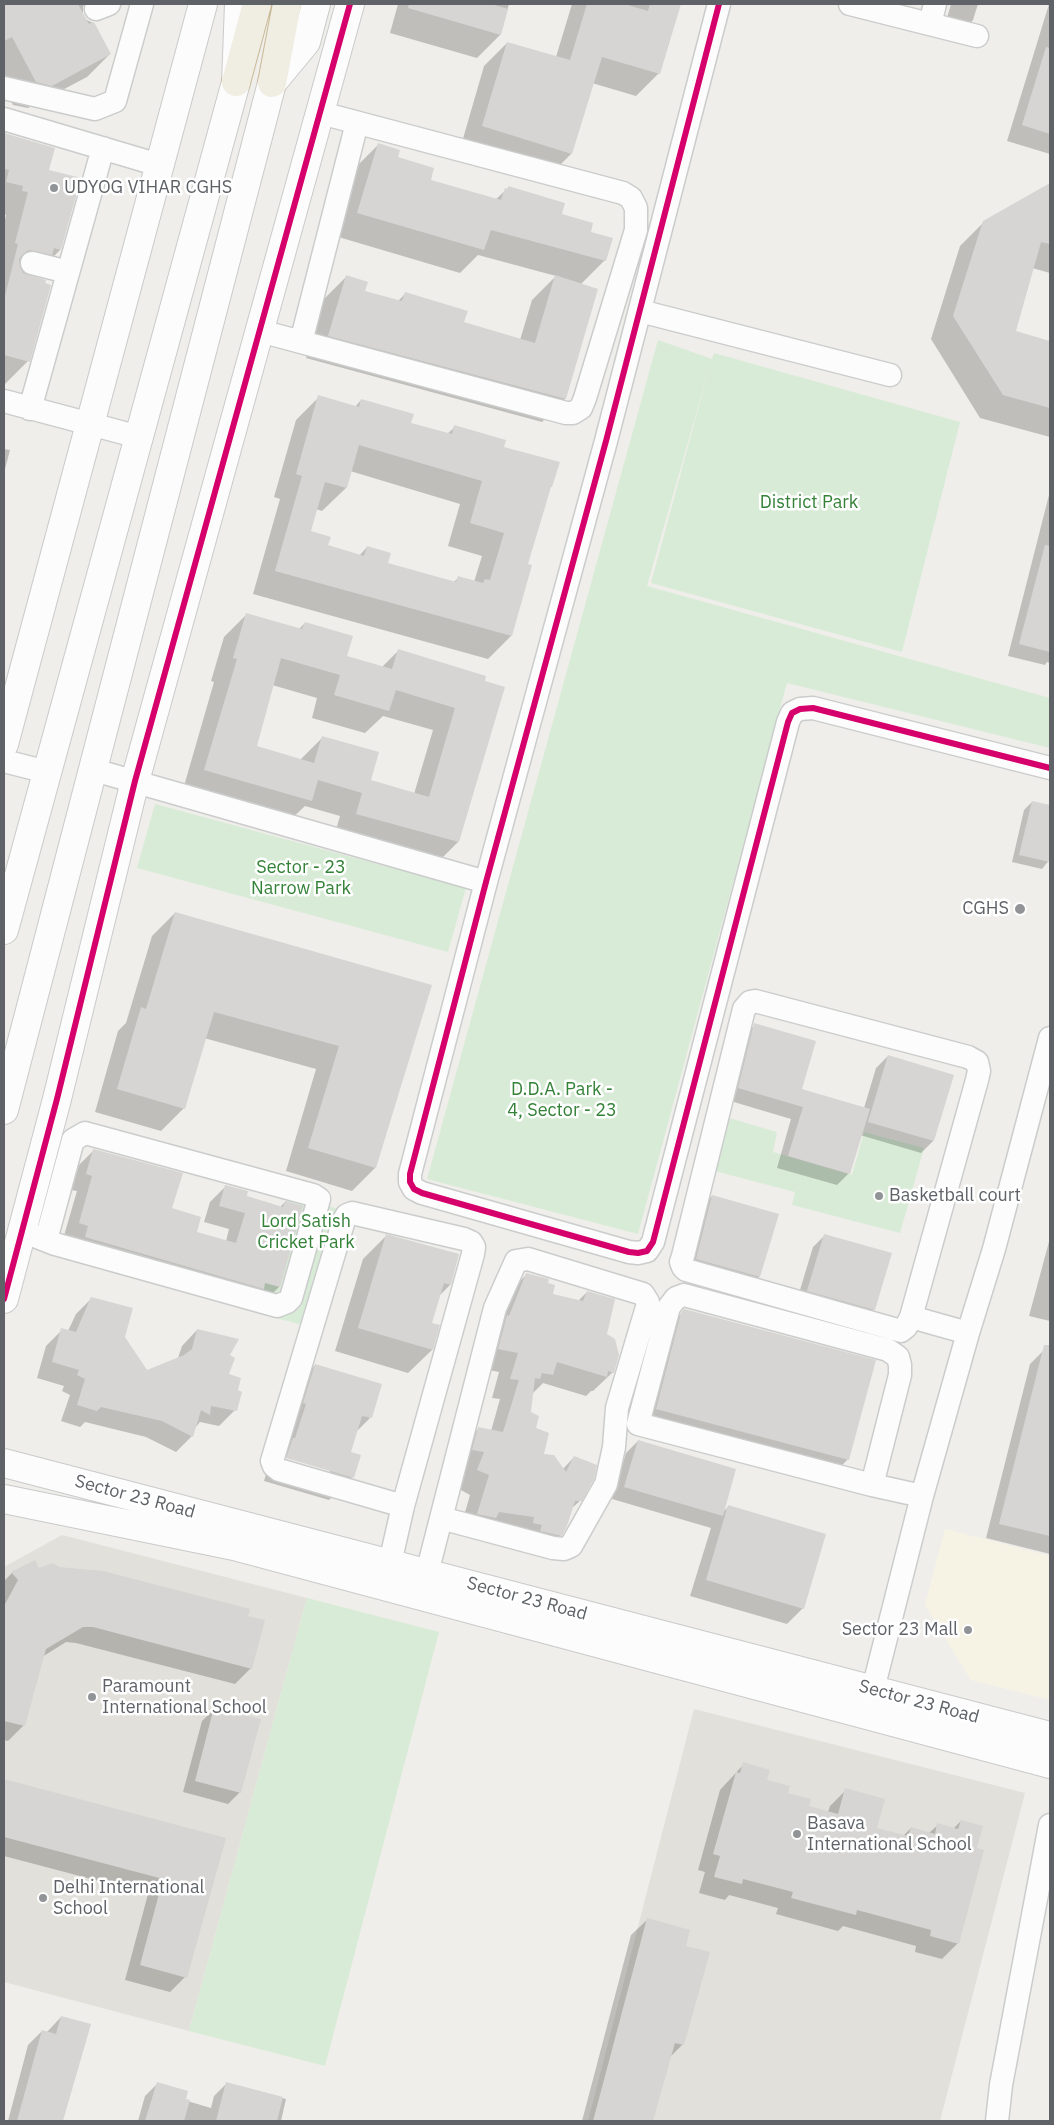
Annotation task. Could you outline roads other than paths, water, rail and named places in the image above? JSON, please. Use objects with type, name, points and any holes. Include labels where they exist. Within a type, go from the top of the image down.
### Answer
[{"type":"highway","points":[[236,82],[257,4]]},
{"type":"highway","points":[[272,83],[287,4]]},
{"type":"street","points":[[4,88],[95,109],[115,101],[142,4]]},
{"type":"street","points":[[4,744],[203,4]]},
{"type":"street","points":[[4,930],[236,82],[239,4]]},
{"type":"street","points":[[4,1110],[272,83],[306,42],[316,4]]},
{"type":"street","points":[[34,1235],[135,781],[350,4]]},
{"type":"street","points":[[719,4],[640,311],[486,882],[410,1174],[410,1182],[414,1189],[422,1193],[638,1253],[647,1250],[653,1242],[788,722],[792,713],[800,709],[813,708],[1050,768]]},
{"type":"street","points":[[850,4],[932,14],[977,36]]},
{"type":"street","points":[[260,331],[566,413],[573,413],[581,408],[585,398],[636,230],[636,208],[631,198],[623,193],[321,113]]},
{"type":"street","points":[[4,120],[159,165]]},
{"type":"street","points":[[301,342],[357,123]]},
{"type":"street","points":[[30,408],[103,148]]},
{"type":"street","points":[[32,264],[68,272]]},
{"type":"street","points":[[640,311],[890,375]]},
{"type":"street","points":[[4,402],[139,437]]},
{"type":"street","points":[[4,761],[47,772]]},
{"type":"street","points":[[94,770],[486,882]]},
{"type":"street","points":[[755,1001],[950,1052],[968,1057],[977,1062],[979,1071],[977,1080],[911,1317],[906,1327],[901,1331],[896,1331],[686,1270],[683,1267],[681,1262],[682,1256],[742,1018],[746,1005],[750,1002],[755,1001]]},
{"type":"street","points":[[870,1702],[922,1496],[968,1333],[1042,1100],[1050,1038]]},
{"type":"street","points":[[4,1299],[34,1235],[73,1140],[85,1134],[313,1195],[319,1199],[291,1298],[277,1306],[34,1235]]},
{"type":"street","points":[[390,1563],[403,1506],[474,1247],[471,1242],[464,1239],[352,1212],[346,1215],[344,1220],[272,1461],[278,1470],[403,1506]]},
{"type":"street","points":[[427,1573],[441,1518],[495,1308],[516,1261],[528,1259],[643,1294],[648,1302],[617,1408],[614,1447],[606,1484],[571,1546],[564,1549],[553,1548],[441,1518]]},
{"type":"street","points":[[872,1485],[900,1375],[898,1357],[888,1350],[684,1295],[676,1298],[670,1307],[638,1424],[872,1485],[922,1496]]},
{"type":"street","points":[[911,1317],[968,1333]]},
{"type":"street","name":"Sector 23 Road","points":[[4,1463],[427,1573],[870,1702],[1050,1764]]},
{"type":"street","name":"Sector 23 Road","points":[[4,1500],[234,1546],[870,1702],[1050,1736]]},
{"type":"street","points":[[997,2121],[1001,2085],[1050,1825]]},
{"type":"place","name":"UDYOG VIHAR CGHS","points":[[54,188]]},
{"type":"place","name":"CGHS","points":[[1020,909]]},
{"type":"place","name":"Basketball court","points":[[879,1196]]},
{"type":"place","name":"Sector 23 Mall","points":[[968,1630]]},
{"type":"place","name":"Paramount International School","points":[[92,1697]]},
{"type":"place","name":"Basava International School","points":[[797,1834]]},
{"type":"place","name":"Delhi International School","points":[[43,1898]]},
{"type":"park label","name":"District Park","points":[[809,503]]},
{"type":"park label","name":"Sector - 23 Narrow Park","points":[[301,878]]},
{"type":"park label","name":"D.D.A. Park - 4, Sector - 23","points":[[562,1100]]},
{"type":"park label","name":"Lord Satish Cricket Park","points":[[306,1232]]}]
